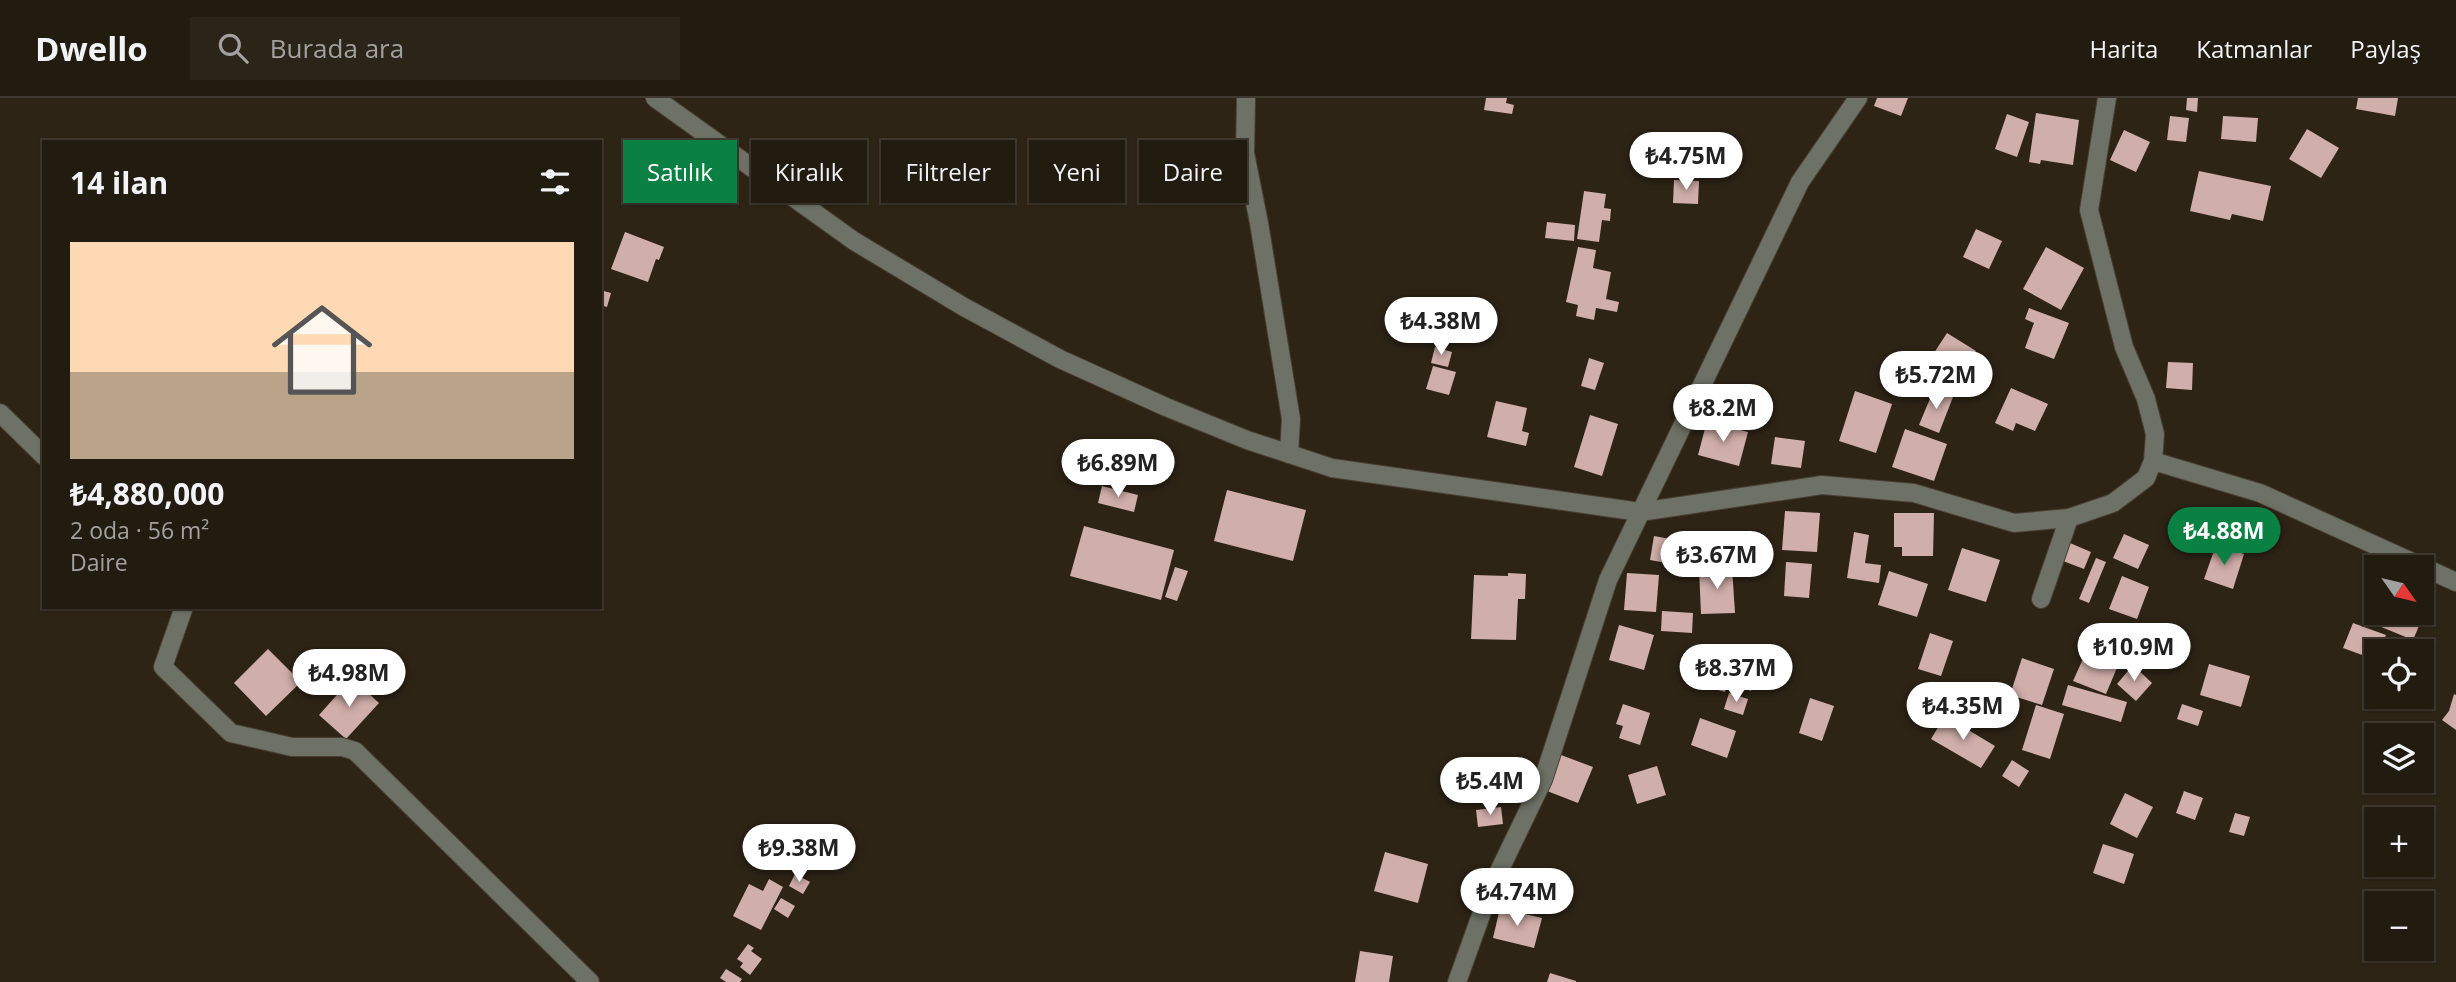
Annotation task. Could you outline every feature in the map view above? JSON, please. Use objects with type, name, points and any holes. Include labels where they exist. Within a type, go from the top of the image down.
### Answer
[{"type":"street","points":[[655,98],[854,241],[964,307],[1060,359],[1166,407],[1247,440],[1332,468],[1640,512],[1822,485],[1914,493],[2014,523],[2069,518],[2113,503],[2146,478],[2153,461],[2155,433],[2146,399],[2124,347],[2089,210],[2107,98]]},
{"type":"street","points":[[1246,98],[1245,153],[1291,419],[1289,454]]},
{"type":"street","points":[[1457,982],[1490,890],[1543,780],[1608,580],[1800,182],[1858,98]]},
{"type":"street","points":[[0,413],[42,454]]},
{"type":"street","points":[[2153,461],[2260,494],[2456,582]]},
{"type":"street","points":[[2041,598],[2069,518]]},
{"type":"street","points":[[183,609],[163,667],[231,733],[292,747],[342,747],[355,751],[590,982]]},
{"type":"building","points":[[1486,98],[1507,98],[1506,103],[1514,105],[1512,114],[1484,110]]},
{"type":"building","points":[[1877,98],[1908,98],[1901,116],[1874,106]]},
{"type":"building","points":[[2187,98],[2198,98],[2197,112],[2186,110]]},
{"type":"building","points":[[2358,98],[2398,98],[2395,116],[2356,109]]},
{"type":"building","points":[[2036,113],[2079,120],[2073,165],[2041,160],[2040,164],[2029,162]]},
{"type":"building","points":[[2007,114],[2029,122],[2017,157],[1995,149]]},
{"type":"building","points":[[2170,116],[2189,118],[2186,142],[2167,140]]},
{"type":"building","points":[[2223,116],[2258,118],[2256,142],[2221,139]]},
{"type":"building","points":[[2307,129],[2339,148],[2321,178],[2289,159]]},
{"type":"building","points":[[2124,130],[2150,142],[2136,172],[2110,160]]},
{"type":"building","points":[[2199,171],[2271,186],[2263,221],[2232,214],[2230,220],[2190,211]]},
{"type":"building","points":[[1674,180],[1699,181],[1698,204],[1673,203]]},
{"type":"building","points":[[1584,191],[1606,194],[1604,208],[1611,209],[1610,221],[1602,220],[1599,242],[1577,239]]},
{"type":"building","points":[[1547,222],[1575,225],[1574,241],[1545,238]]},
{"type":"building","points":[[1976,229],[2002,241],[1989,269],[1963,257]]},
{"type":"building","points":[[625,232],[664,247],[659,260],[656,259],[648,282],[611,269]]},
{"type":"building","points":[[1578,247],[1596,250],[1593,268],[1611,272],[1606,299],[1619,302],[1617,312],[1596,308],[1594,320],[1576,316],[1578,305],[1566,302]]},
{"type":"building","points":[[2046,247],[2084,268],[2061,310],[2023,289]]},
{"type":"building","points":[[602,291],[611,293],[607,307],[602,306]]},
{"type":"building","points":[[2029,308],[2069,323],[2054,359],[2025,348],[2034,323],[2025,319]]},
{"type":"building","points":[[1947,333],[1976,351],[1958,377],[1930,359]]},
{"type":"building","points":[[1435,347],[1452,352],[1448,367],[1431,363]]},
{"type":"building","points":[[1589,358],[1604,363],[1595,390],[1581,386]]},
{"type":"building","points":[[2168,362],[2193,363],[2192,390],[2166,388]]},
{"type":"building","points":[[1433,366],[1456,372],[1449,395],[1426,389]]},
{"type":"building","points":[[2011,388],[2048,404],[2035,431],[2016,423],[2013,431],[1995,423]]},
{"type":"building","points":[[1934,389],[1953,397],[1939,433],[1919,425]]},
{"type":"building","points":[[1855,391],[1892,404],[1876,453],[1839,441]]},
{"type":"building","points":[[1496,401],[1527,408],[1522,431],[1529,433],[1526,446],[1487,437]]},
{"type":"building","points":[[1590,415],[1618,424],[1602,476],[1574,467]]},
{"type":"building","points":[[1707,421],[1748,432],[1739,466],[1698,455]]},
{"type":"building","points":[[1905,429],[1947,444],[1934,481],[1892,467]]},
{"type":"building","points":[[1775,437],[1805,441],[1801,468],[1771,464]]},
{"type":"building","points":[[1102,486],[1138,495],[1134,512],[1098,503]]},
{"type":"building","points":[[1227,490],[1306,510],[1293,561],[1214,541]]},
{"type":"building","points":[[1785,511],[1820,513],[1817,552],[1782,550]]},
{"type":"building","points":[[1894,513],[1934,513],[1933,556],[1902,556],[1902,547],[1894,547]]},
{"type":"building","points":[[1084,526],[1174,550],[1161,600],[1070,576]]},
{"type":"building","points":[[1854,532],[1869,535],[1865,563],[1881,565],[1879,583],[1847,578]]},
{"type":"building","points":[[2124,534],[2149,545],[2138,569],[2113,558]]},
{"type":"building","points":[[1654,536],[1687,542],[1683,566],[1650,560]]},
{"type":"building","points":[[2070,543],[2091,552],[2084,569],[2063,561]]},
{"type":"building","points":[[2216,545],[2244,554],[2233,589],[2204,579]]},
{"type":"building","points":[[1962,548],[2000,560],[1986,602],[1948,590]]},
{"type":"building","points":[[2096,558],[2106,562],[2089,603],[2079,599]]},
{"type":"building","points":[[1786,562],[1812,564],[1809,598],[1784,596]]},
{"type":"building","points":[[1175,567],[1188,571],[1177,601],[1165,597]]},
{"type":"building","points":[[1732,567],[1735,613],[1701,614],[1699,569]]},
{"type":"building","points":[[1889,571],[1928,584],[1917,617],[1878,605]]},
{"type":"building","points":[[1508,573],[1526,574],[1525,599],[1518,599],[1516,640],[1471,639],[1474,575],[1508,576]]},
{"type":"building","points":[[1627,573],[1659,575],[1656,612],[1624,610]]},
{"type":"building","points":[[2122,576],[2149,587],[2137,619],[2109,609]]},
{"type":"building","points":[[1662,611],[1693,613],[1692,633],[1661,631]]},
{"type":"building","points":[[2353,623],[2386,635],[2384,639],[2364,639],[2364,656],[2343,648]]},
{"type":"building","points":[[1619,625],[1654,635],[1644,670],[1609,660]]},
{"type":"building","points":[[2376,625],[2419,625],[2413,639]]},
{"type":"building","points":[[1930,633],[1953,641],[1941,676],[1918,669]]},
{"type":"building","points":[[268,649],[301,682],[266,716],[234,683]]},
{"type":"building","points":[[2087,650],[2119,663],[2106,694],[2073,681]]},
{"type":"building","points":[[2022,658],[2054,669],[2042,705],[2010,695]]},
{"type":"building","points":[[2209,664],[2250,676],[2241,707],[2200,695]]},
{"type":"building","points":[[1739,665],[1758,672],[1751,691],[1732,683]]},
{"type":"building","points":[[2133,665],[2152,683],[2136,701],[2117,684]]},
{"type":"building","points":[[1718,669],[1732,673],[1725,692],[1711,688]]},
{"type":"building","points":[[352,678],[379,703],[346,739],[319,715]]},
{"type":"building","points":[[2068,685],[2127,702],[2121,722],[2062,705]]},
{"type":"building","points":[[1729,693],[1748,699],[1743,715],[1724,709]]},
{"type":"building","points":[[2454,694],[2456,730],[2442,720],[2449,711]]},
{"type":"building","points":[[1810,698],[1834,706],[1822,741],[1799,733]]},
{"type":"building","points":[[1623,704],[1650,713],[1640,745],[1619,738],[1623,726],[1616,724]]},
{"type":"building","points":[[2182,704],[2203,711],[2198,726],[2177,719]]},
{"type":"building","points":[[2036,705],[2064,714],[2050,759],[2022,750]]},
{"type":"building","points":[[1945,716],[1995,746],[1981,768],[1931,739]]},
{"type":"building","points":[[1700,718],[1736,731],[1727,758],[1691,745]]},
{"type":"building","points":[[1561,755],[1593,767],[1578,803],[1547,791]]},
{"type":"building","points":[[2012,760],[2029,771],[2019,787],[2002,776]]},
{"type":"building","points":[[1491,765],[1521,778],[1514,794],[1485,781]]},
{"type":"building","points":[[1657,766],[1666,795],[1637,804],[1628,775]]},
{"type":"building","points":[[2184,791],[2203,798],[2195,820],[2176,813]]},
{"type":"building","points":[[2125,793],[2153,807],[2137,838],[2110,824]]},
{"type":"building","points":[[1501,807],[1503,824],[1478,827],[1476,810]]},
{"type":"building","points":[[2235,813],[2250,817],[2244,836],[2229,832]]},
{"type":"building","points":[[2103,844],[2134,854],[2124,884],[2093,873]]},
{"type":"building","points":[[1385,852],[1428,864],[1418,903],[1374,891]]},
{"type":"building","points":[[795,874],[810,882],[803,894],[789,886]]},
{"type":"building","points":[[769,879],[783,887],[761,930],[733,916],[749,884],[763,891]]},
{"type":"building","points":[[781,898],[795,906],[788,918],[774,909]]},
{"type":"building","points":[[1500,908],[1542,918],[1534,948],[1493,938]]},
{"type":"building","points":[[748,944],[754,948],[751,951],[762,959],[750,975],[740,967],[743,963],[737,959]]},
{"type":"building","points":[[1360,951],[1393,956],[1389,982],[1355,982]]},
{"type":"building","points":[[726,969],[742,979],[740,982],[726,982],[720,978]]},
{"type":"building","points":[[1550,973],[1576,981],[1576,982],[1547,982]]}]
